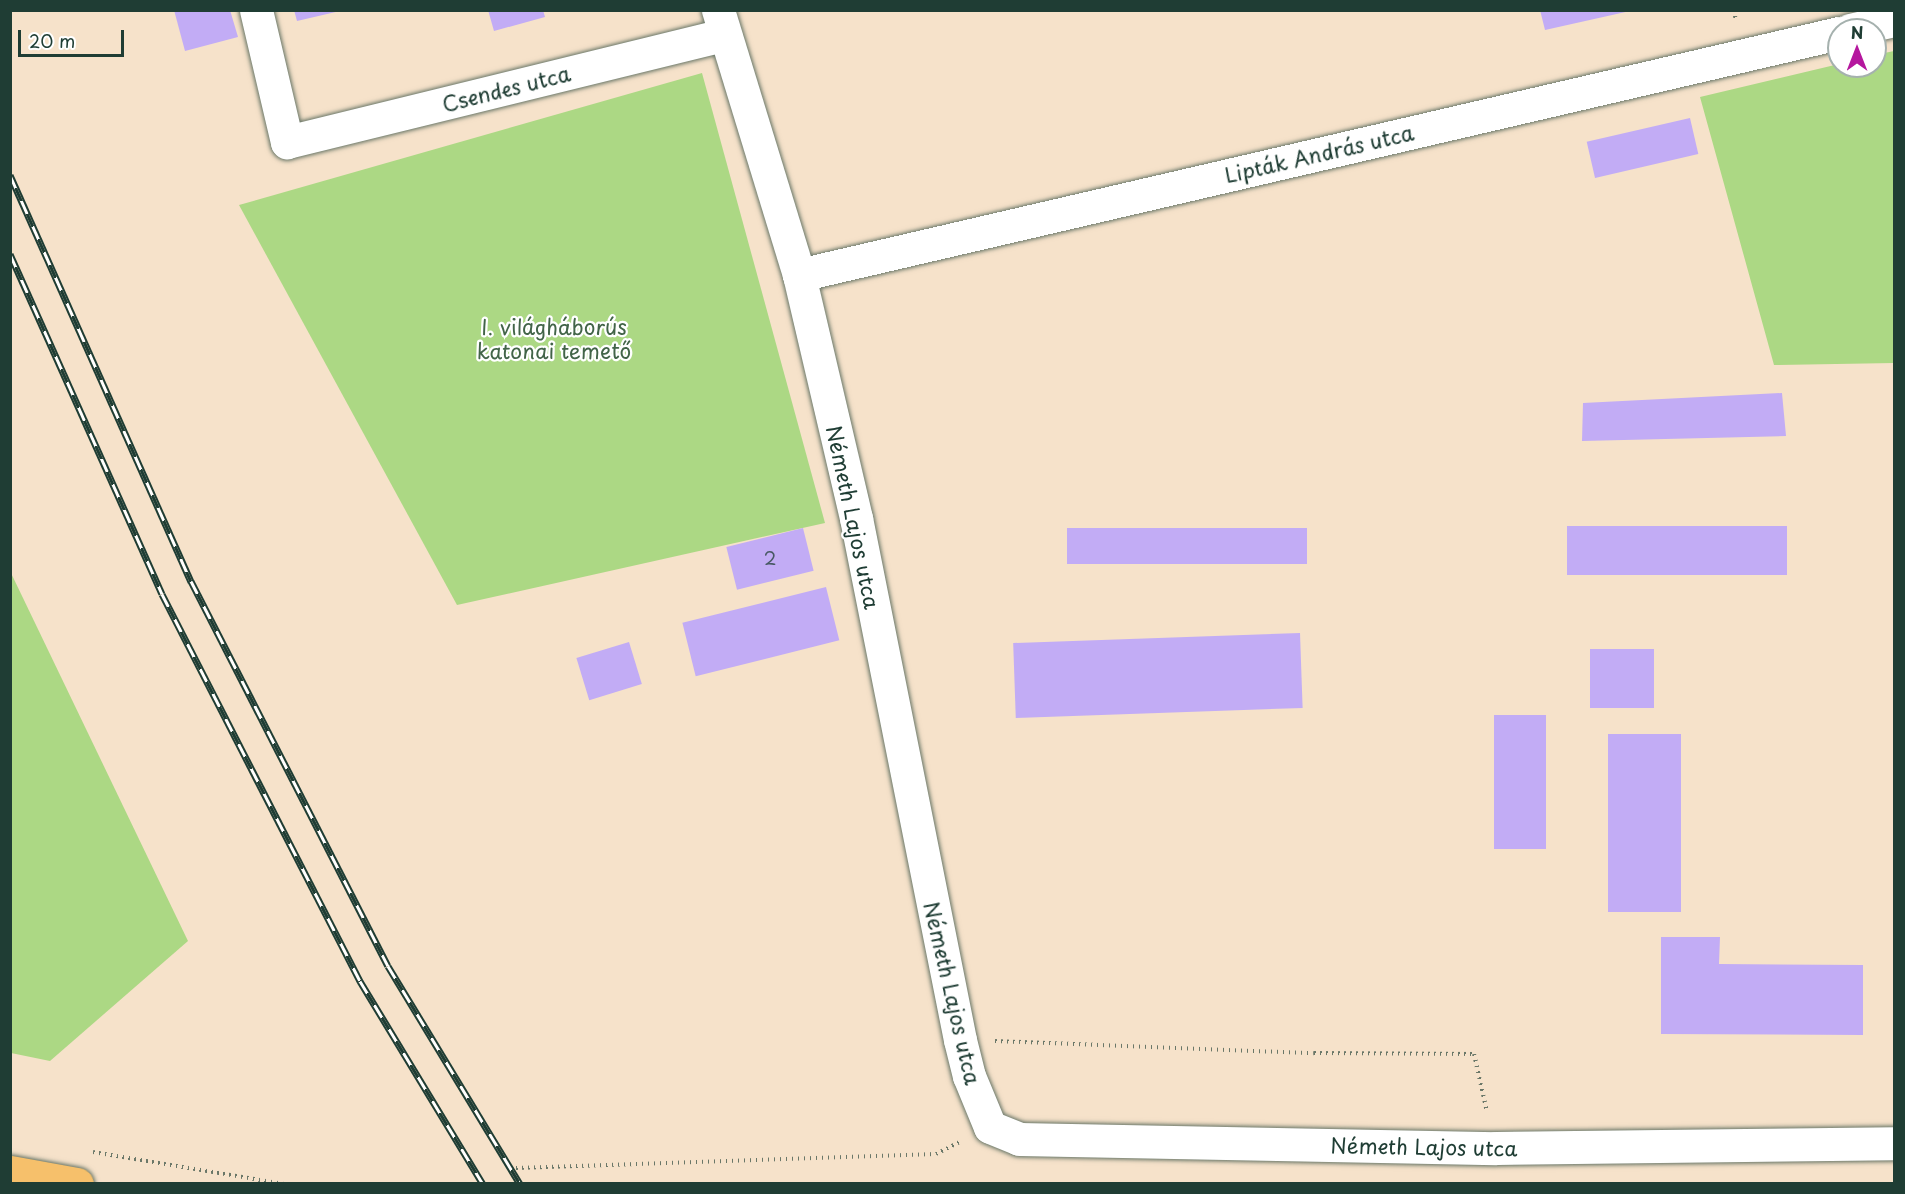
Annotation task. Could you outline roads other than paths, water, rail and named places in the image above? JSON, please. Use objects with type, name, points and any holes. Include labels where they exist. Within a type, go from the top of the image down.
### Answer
[{"type":"main road","points":[[10,1172],[77,1184]]},
{"type":"street","name":"Csendes utca","points":[[256,10],[287,142],[721,23]]},
{"type":"street","name":"Németh Lajos utca","points":[[721,23],[799,275],[856,518],[960,1040],[969,1077],[990,1127],[1019,1139],[1496,1148],[1894,1143]]},
{"type":"street","name":"Lipták András utca","points":[[799,275],[1827,36]]},
{"type":"railway","points":[[10,175],[191,581],[388,966],[520,1184]]},
{"type":"railway","points":[[10,254],[162,594],[360,981],[483,1184]]},
{"type":"park label","name":"I. világháborús katonai temető","points":[[554,338]]}]
